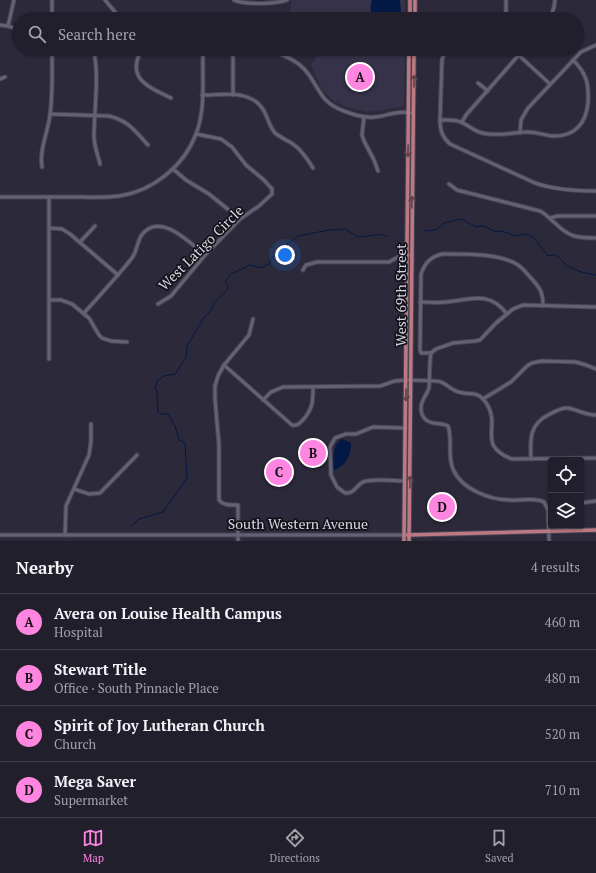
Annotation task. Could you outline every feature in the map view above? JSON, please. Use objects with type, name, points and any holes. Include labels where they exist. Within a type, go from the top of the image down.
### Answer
[{"type":"main road","points":[[410,0],[410,12]]},
{"type":"main road","points":[[415,0],[415,12]]},
{"type":"main road","name":"West 69th Street","points":[[409,56],[405,481],[407,535],[409,541]]},
{"type":"main road","name":"West 69th Street","points":[[404,541],[407,535],[411,381],[414,56]]},
{"type":"main road","points":[[406,301],[412,301]]},
{"type":"main road","name":"South Western Avenue","points":[[407,535],[596,530]]},
{"type":"street","points":[[8,26],[14,0]]},
{"type":"street","points":[[52,0],[52,12]]},
{"type":"street","points":[[105,0],[115,12]]},
{"type":"street","points":[[234,0],[253,3],[278,2],[287,0]]},
{"type":"street","points":[[506,0],[506,12]]},
{"type":"street","points":[[552,12],[555,0]]},
{"type":"street","points":[[0,25],[12,27]]},
{"type":"street","points":[[584,51],[596,45]]},
{"type":"street","points":[[42,167],[42,156],[50,114],[52,56]]},
{"type":"street","points":[[94,56],[96,64],[96,116],[94,137],[100,164]]},
{"type":"street","points":[[139,56],[136,64],[137,72],[141,81],[171,98]]},
{"type":"street","points":[[0,197],[107,197],[124,195],[153,184],[173,169],[187,152],[196,134],[201,111],[202,56]]},
{"type":"street","points":[[233,56],[233,95]]},
{"type":"street","points":[[282,56],[301,66],[309,74],[320,94],[331,105],[344,111],[364,117],[375,117],[394,113],[414,113]]},
{"type":"street","points":[[443,56],[440,128],[450,144],[525,179],[547,187],[576,191],[596,191]]},
{"type":"street","points":[[462,122],[466,115],[518,56]]},
{"type":"street","points":[[520,56],[550,84]]},
{"type":"street","points":[[520,133],[521,120],[525,114],[550,84],[577,56]]},
{"type":"street","points":[[440,120],[462,122],[472,129],[484,133],[534,132],[558,136],[573,132],[582,123],[587,112],[588,103],[587,81],[581,68],[573,60]]},
{"type":"street","points":[[0,79],[5,77]]},
{"type":"street","points":[[478,82],[488,91]]},
{"type":"street","points":[[202,95],[233,95],[253,98],[264,110],[272,128],[276,133],[295,145],[304,154],[313,168]]},
{"type":"street","points":[[50,114],[109,116],[125,122],[148,145]]},
{"type":"street","points":[[364,117],[362,135],[378,171]]},
{"type":"street","name":"West Latigo Circle","points":[[158,304],[172,296],[205,255],[240,219],[259,206],[272,194],[272,189],[246,165],[227,143],[221,139],[196,134]]},
{"type":"street","points":[[173,169],[186,180],[209,194],[240,219]]},
{"type":"street","points":[[449,184],[457,190],[545,213],[562,230],[572,237],[596,238]]},
{"type":"street","points":[[49,197],[49,359]]},
{"type":"street","points":[[550,218],[558,216],[596,216]]},
{"type":"street","points":[[80,242],[95,226]]},
{"type":"street","points":[[84,313],[133,256],[141,237],[145,231],[151,228],[160,226],[173,230],[205,255]]},
{"type":"street","points":[[49,228],[62,229],[70,234],[118,274]]},
{"type":"street","points":[[543,306],[542,295],[539,287],[519,265],[492,256],[442,254],[428,260],[420,274],[421,353],[431,353],[436,349],[453,343],[480,340],[496,323],[513,309],[523,306],[596,307]]},
{"type":"street","points":[[303,270],[306,265],[317,262],[389,262],[400,256],[412,255]]},
{"type":"street","points":[[420,302],[443,303],[464,299],[486,299],[497,303],[507,314]]},
{"type":"street","points":[[49,300],[66,301],[72,304],[84,313],[102,338],[112,341],[127,342]]},
{"type":"street","points":[[238,541],[238,505],[226,505],[219,500],[219,445],[215,386],[218,376],[224,366],[249,335],[253,319]]},
{"type":"street","points":[[431,353],[428,390],[421,403],[422,414],[425,419],[435,425],[448,426],[450,460],[457,476],[462,482],[483,495],[503,500],[535,500],[544,502],[548,510],[549,541]]},
{"type":"street","points":[[483,399],[511,382],[532,363],[542,361],[576,362],[596,370]]},
{"type":"street","points":[[224,366],[292,425],[299,424],[309,413],[313,406],[314,387]]},
{"type":"street","points":[[263,400],[271,392],[283,387],[380,386],[396,381],[439,381],[456,391],[474,393],[483,399],[490,410],[491,438],[493,444],[503,456],[512,459],[596,458]]},
{"type":"street","points":[[531,459],[530,444],[533,430],[540,420],[547,415],[564,408],[596,415]]},
{"type":"street","points":[[65,535],[66,506],[89,455],[92,424]]},
{"type":"street","points":[[405,481],[369,480],[363,482],[353,492],[345,494],[337,487],[331,475],[330,447],[335,438],[340,435],[356,434],[373,427],[406,428]]},
{"type":"street","points":[[74,489],[89,494],[100,493],[137,455]]},
{"type":"street","points":[[584,503],[596,501]]},
{"type":"street","name":"South Western Avenue","points":[[0,535],[407,535]]},
{"type":"street","points":[[23,535],[23,541]]},
{"type":"shaded area","points":[[291,0],[405,0],[405,12],[290,12]]},
{"type":"shaded area","points":[[317,56],[405,56],[404,106],[366,112],[346,107],[335,102],[322,90],[311,65]]},
{"type":"water","points":[[372,0],[400,0],[401,12],[371,12]]},
{"type":"water","points":[[342,439],[351,443],[349,455],[341,466],[334,470],[333,457],[336,445]]},
{"type":"waterway","points":[[425,231],[436,230],[444,223],[462,219],[476,227],[484,226],[496,232],[502,231],[516,236],[526,234],[533,237],[548,256],[554,255],[575,270],[596,275]]},
{"type":"waterway","points":[[131,526],[139,519],[163,512],[187,478],[185,443],[179,440],[175,426],[168,414],[161,414],[158,412],[157,391],[155,388],[157,381],[164,376],[175,374],[186,358],[187,346],[203,319],[212,309],[213,304],[227,290],[228,285],[225,282],[231,274],[250,265],[261,268],[269,264],[273,257],[287,249],[287,244],[298,236],[329,230],[345,229],[358,237],[378,235],[388,237]]},
{"type":"place","name":"Avera on Louise Health Campus","points":[[360,77]]},
{"type":"place","name":"Stewart Title","points":[[313,453]]},
{"type":"place","name":"Spirit of Joy Lutheran Church","points":[[279,472]]},
{"type":"place","name":"Mega Saver","points":[[442,507]]}]
